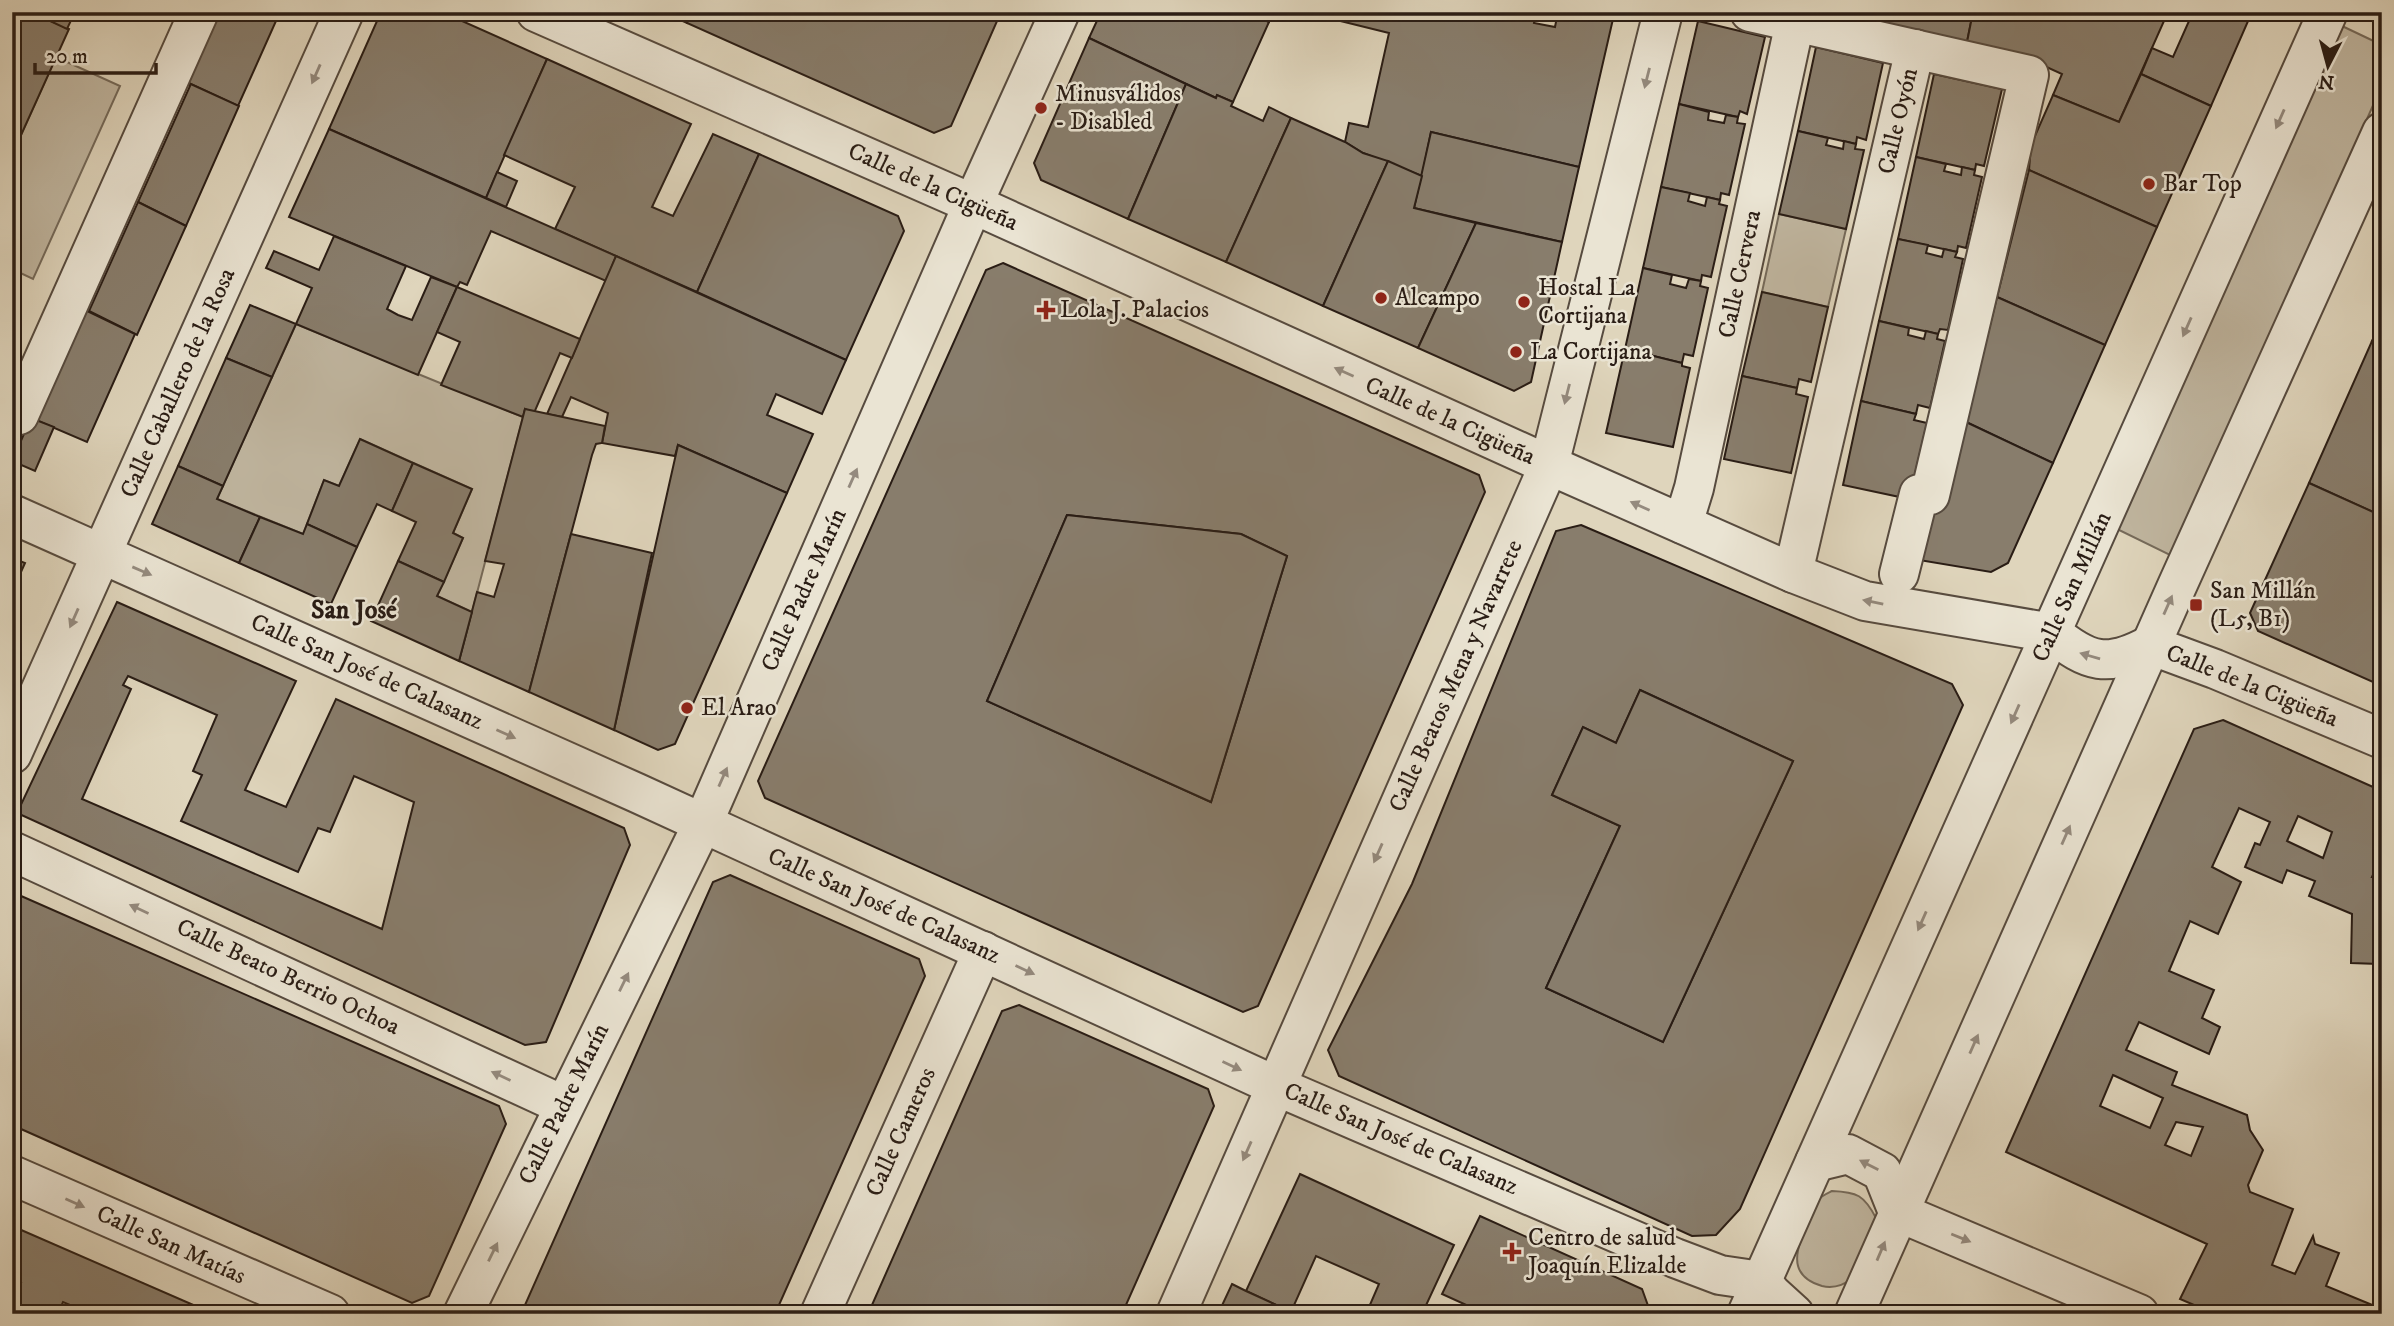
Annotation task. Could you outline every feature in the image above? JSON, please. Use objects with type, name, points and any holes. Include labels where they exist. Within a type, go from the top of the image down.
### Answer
[{"type":"street","points":[[19,415],[199,12]]},
{"type":"street","name":"Calle Caballero de la Rosa","points":[[12,754],[344,12]]},
{"type":"street","name":"Calle de la Cigüeña","points":[[536,12],[973,204],[1549,466],[1793,573],[1864,601],[2052,633],[2074,651],[2106,660],[2129,657],[2150,646],[2215,669],[2382,739]]},
{"type":"street","name":"Calle Padre Marín","points":[[463,1314],[703,823],[973,204],[1060,12]]},
{"type":"street","name":"Calle Beatos Mena y Navarrete","points":[[1176,1314],[1549,466],[1663,12]]},
{"type":"street","points":[[1750,12],[1915,49]]},
{"type":"street","name":"Calle San Millán","points":[[1754,1297],[2328,12]]},
{"type":"street","name":"Calle Cervera","points":[[1683,524],[1694,488],[1795,22]]},
{"type":"street","name":"Calle Oyón","points":[[1793,573],[1915,49],[2029,75],[1930,495],[1920,494],[1899,574]]},
{"type":"street","points":[[1852,1313],[2382,132]]},
{"type":"street","name":"Calle San José de Calasanz","points":[[12,514],[703,823],[1276,1086],[1720,1275],[1754,1297]]},
{"type":"street","name":"Calle Beato Berrio Ochoa","points":[[12,851],[563,1105]]},
{"type":"street","name":"Calle Cameros","points":[[820,1314],[983,950]]},
{"type":"street","points":[[1815,1162],[1848,1154],[1882,1172],[1898,1212],[2139,1314]]},
{"type":"street","name":"Calle San Matías","points":[[12,1175],[330,1314]]},
{"type":"street","points":[[1754,1297],[1780,1302],[1794,1314]]},
{"type":"shaded area","points":[[2342,26],[2382,45],[2382,85],[2174,557],[2117,529]]},
{"type":"shaded area","points":[[56,57],[120,86],[33,279],[12,269],[12,155]]},
{"type":"shaded area","points":[[1779,214],[1846,229],[1828,307],[1762,292]]},
{"type":"shaded area","points":[[296,324],[523,417],[472,612],[437,596],[463,538],[453,533],[472,489],[360,439],[339,486],[324,480],[303,534],[217,499]]},
{"type":"shaded area","points":[[1832,1191],[1859,1196],[1868,1204],[1876,1218],[1853,1278],[1831,1287],[1822,1286],[1802,1275],[1797,1258],[1801,1239],[1815,1204]]},
{"type":"building","points":[[19,12],[31,12],[69,29],[17,144],[12,142],[12,27]]},
{"type":"building","points":[[31,12],[75,12],[67,29]]},
{"type":"building","points":[[217,12],[280,12],[238,106],[182,80],[204,46],[219,13]]},
{"type":"building","points":[[381,12],[442,12],[547,59],[486,198],[329,129]]},
{"type":"building","points":[[662,12],[691,12],[687,23]]},
{"type":"building","points":[[691,12],[1001,12],[951,126],[934,133],[687,23]]},
{"type":"building","points":[[1101,12],[1248,12],[1269,22],[1233,102],[1217,95],[1216,98],[1089,38]]},
{"type":"building","points":[[1248,12],[1274,12],[1269,22]]},
{"type":"building","points":[[1304,12],[1536,12],[1534,23],[1555,27],[1558,12],[1583,12],[1613,19],[1579,167],[1431,132],[1422,176],[1363,153],[1345,142],[1349,123],[1368,127],[1389,33]]},
{"type":"building","points":[[1583,12],[1614,12],[1613,19]]},
{"type":"building","points":[[1831,12],[1973,12],[1967,42]]},
{"type":"building","points":[[1831,12],[1973,12],[1967,42]]},
{"type":"building","points":[[1973,12],[2168,12],[2119,122],[2053,95],[2062,74],[2016,53],[1967,42]]},
{"type":"building","points":[[2193,12],[2252,12],[2211,106],[2141,74],[2152,48],[2173,57]]},
{"type":"building","points":[[1698,21],[1765,37],[1747,114],[1740,111],[1738,117],[1679,104]]},
{"type":"building","points":[[1089,38],[1186,84],[1128,219],[1041,180],[1034,163]]},
{"type":"building","points":[[1816,47],[1883,63],[1866,140],[1857,137],[1856,144],[1798,131]]},
{"type":"building","points":[[547,59],[691,124],[652,207],[673,216],[713,134],[759,154],[697,292],[555,229],[575,187],[504,155]]},
{"type":"building","points":[[1934,74],[2002,89],[1984,166],[1976,164],[1975,170],[1916,157]]},
{"type":"building","points":[[2141,74],[2211,106],[2157,227],[2029,170],[2031,145],[2053,95],[2119,122]]},
{"type":"building","points":[[182,80],[239,106],[186,226],[138,202],[190,86]]},
{"type":"building","points":[[1186,84],[1216,98],[1217,95],[1233,102],[1231,106],[1263,121],[1269,107],[1291,118],[1226,262],[1128,219]]},
{"type":"building","points":[[1679,104],[1709,112],[1708,120],[1724,123],[1726,115],[1738,117],[1737,123],[1745,124],[1729,195],[1721,193],[1720,200],[1661,187]]},
{"type":"building","points":[[1291,118],[1363,153],[1388,161],[1323,306],[1226,262]]},
{"type":"building","points":[[329,129],[616,256],[606,281],[491,231],[467,285],[460,282],[457,287],[289,217]]},
{"type":"building","points":[[1798,131],[1828,138],[1826,145],[1843,149],[1844,141],[1856,144],[1855,149],[1864,150],[1846,229],[1779,214]]},
{"type":"building","points":[[1431,132],[1579,167],[1562,242],[1414,208]]},
{"type":"building","points":[[759,154],[898,216],[904,231],[846,360],[697,292]]},
{"type":"building","points":[[1916,157],[1946,164],[1944,171],[1961,175],[1962,167],[1975,170],[1974,175],[1982,177],[1966,248],[1958,246],[1957,252],[1898,239]]},
{"type":"building","points":[[1388,161],[1422,176],[1414,208],[1476,223],[1418,348],[1323,306]]},
{"type":"building","points":[[2029,170],[2157,227],[2105,345],[1997,297]]},
{"type":"building","points":[[497,172],[517,181],[506,207],[486,198]]},
{"type":"building","points":[[1661,187],[1690,193],[1688,201],[1705,206],[1707,197],[1720,200],[1719,204],[1727,206],[1711,277],[1702,275],[1701,281],[1643,268]]},
{"type":"building","points":[[138,202],[186,226],[137,335],[89,311]]},
{"type":"building","points":[[1476,223],[1562,242],[1531,382],[1514,391],[1418,348]]},
{"type":"building","points":[[334,236],[406,266],[387,309],[398,315],[412,320],[431,277],[457,287],[418,375],[296,324],[312,288],[266,268],[274,251],[319,270]]},
{"type":"building","points":[[1898,239],[1928,245],[1926,253],[1942,257],[1944,249],[1957,252],[1955,257],[1963,259],[1948,330],[1940,329],[1938,334],[1879,321]]},
{"type":"building","points":[[616,256],[846,360],[822,414],[776,394],[767,415],[813,434],[787,493],[678,445],[675,456],[602,443],[608,413],[571,397],[562,417],[547,414]]},
{"type":"building","points":[[1003,263],[1479,475],[1485,492],[1258,1006],[1243,1012],[765,798],[758,781],[986,270]],"holes":[[[1067,515],[1241,534],[1287,556],[1211,802],[987,701]]]},
{"type":"building","points":[[1643,268],[1672,275],[1670,284],[1686,288],[1689,279],[1701,281],[1700,286],[1708,288],[1693,356],[1684,354],[1682,363],[1625,349]]},
{"type":"building","points":[[457,287],[580,339],[572,358],[560,353],[534,413],[525,409],[523,417],[441,385],[460,342],[437,332]]},
{"type":"building","points":[[1762,292],[1828,307],[1811,382],[1799,379],[1797,388],[1742,376]]},
{"type":"building","points":[[1997,297],[2105,345],[2053,463],[1966,422]]},
{"type":"building","points":[[250,305],[296,324],[272,377],[226,358]]},
{"type":"building","points":[[81,308],[135,334],[87,442],[31,418]]},
{"type":"building","points":[[2382,320],[2382,345],[2372,341]]},
{"type":"building","points":[[1879,321],[1909,328],[1908,335],[1924,339],[1926,331],[1938,334],[1937,339],[1945,341],[1930,408],[1918,405],[1916,414],[1861,401]]},
{"type":"building","points":[[2372,341],[2382,345],[2382,516],[2309,483]]},
{"type":"building","points":[[1625,349],[1682,363],[1682,366],[1690,368],[1673,447],[1606,433]]},
{"type":"building","points":[[226,358],[272,377],[223,486],[178,466]]},
{"type":"building","points":[[1742,376],[1797,388],[1796,394],[1808,397],[1791,473],[1724,459]]},
{"type":"building","points":[[1861,401],[1916,414],[1914,420],[1927,423],[1909,499],[1843,485]]},
{"type":"building","points":[[525,409],[605,426],[602,443],[596,444],[592,455],[529,692],[459,661],[477,592],[494,597],[504,564],[485,561]]},
{"type":"building","points":[[31,418],[54,427],[35,471],[12,461]]},
{"type":"building","points":[[1966,422],[2053,463],[2008,563],[1991,572],[1913,559],[1926,503]]},
{"type":"building","points":[[360,439],[413,463],[392,511],[377,504],[357,547],[307,524],[324,480],[339,486]]},
{"type":"building","points":[[678,445],[787,493],[675,744],[658,750],[614,730]]},
{"type":"building","points":[[413,463],[472,489],[453,533],[463,538],[444,582],[398,561],[416,522],[392,511]]},
{"type":"building","points":[[178,466],[223,486],[217,499],[260,517],[239,563],[152,524]]},
{"type":"building","points":[[2309,483],[2382,516],[2382,686],[2258,631],[2250,613]]},
{"type":"building","points":[[1067,515],[1241,534],[1287,556],[1211,802],[987,701]]},
{"type":"building","points":[[260,517],[303,534],[307,524],[357,547],[331,604],[239,563]]},
{"type":"building","points":[[1581,525],[1952,684],[1963,705],[1740,1209],[1716,1235],[1692,1236],[1339,1076],[1328,1050],[1412,884],[1556,531]],"holes":[[[1640,690],[1793,761],[1663,1042],[1546,988],[1620,826],[1552,795],[1583,727],[1616,743]]]},
{"type":"building","points":[[571,534],[652,553],[614,730],[529,692]]},
{"type":"building","points":[[12,558],[25,563],[12,592]]},
{"type":"building","points":[[398,561],[444,582],[437,596],[472,612],[459,661],[371,621]]},
{"type":"building","points":[[117,602],[296,681],[245,790],[286,807],[336,699],[624,828],[630,845],[546,1042],[525,1045],[17,813]],"holes":[[[128,676],[217,715],[193,771],[202,775],[181,821],[298,872],[318,828],[330,832],[354,776],[414,802],[382,929],[82,799],[131,689],[123,685]]]},
{"type":"building","points":[[1640,690],[1793,761],[1663,1042],[1546,988],[1620,826],[1552,795],[1583,727],[1616,743]]},
{"type":"building","points":[[2223,720],[2382,791],[2382,854],[2372,877],[2382,877],[2382,1033],[2379,964],[2351,963],[2352,914],[2309,896],[2315,881],[2287,870],[2282,883],[2245,867],[2255,843],[2260,845],[2270,822],[2239,808],[2212,867],[2241,882],[2218,934],[2190,921],[2169,971],[2214,990],[2202,1018],[2220,1027],[2209,1054],[2139,1022],[2126,1050],[2177,1072],[2172,1085],[2247,1115],[2250,1130],[2263,1150],[2248,1185],[2250,1192],[2293,1209],[2272,1265],[2295,1274],[2313,1236],[2315,1244],[2339,1253],[2326,1286],[2382,1309],[2382,1314],[2215,1314],[2180,1299],[2207,1244],[2006,1152],[2194,729]],"holes":[[[2298,816],[2332,832],[2323,858],[2287,841]],[[2113,1075],[2163,1098],[2150,1128],[2100,1106]],[[2176,1122],[2203,1127],[2191,1156],[2165,1145]]]},
{"type":"building","points":[[730,875],[919,959],[925,976],[775,1314],[521,1314],[713,882]]},
{"type":"building","points":[[12,892],[499,1106],[506,1124],[429,1296],[412,1303],[12,1125]]},
{"type":"building","points":[[1019,1005],[1208,1089],[1214,1106],[1122,1314],[868,1314],[1002,1011]]},
{"type":"building","points":[[1300,1174],[1454,1245],[1422,1314],[1366,1314],[1379,1284],[1316,1256],[1291,1312],[1246,1291]]},
{"type":"building","name":"Centro de salud Joaquín Elizalde","points":[[1480,1216],[1642,1289],[1651,1314],[1486,1314],[1442,1294]]},
{"type":"building","points":[[12,1226],[214,1314],[79,1314],[80,1309],[63,1302],[58,1314],[12,1314],[12,1300],[21,1283],[12,1279]]},
{"type":"building","points":[[1232,1284],[1246,1291],[1296,1314],[1218,1314]]},
{"type":"place","name":"Minusválidos - Disabled","points":[[1041,108]]},
{"type":"place","name":"Bar Top","points":[[2149,184]]},
{"type":"place","name":"Alcampo","points":[[1381,298]]},
{"type":"place","name":"Hostal La Cortijana","points":[[1524,302]]},
{"type":"place","name":"Lola J. Palacios","points":[[1046,310]]},
{"type":"place","name":"La Cortijana","points":[[1516,352]]},
{"type":"place","name":"San Millán (L5, B1)","points":[[2196,605]]},
{"type":"place","name":"El Arao","points":[[687,708]]},
{"type":"place","name":"Centro de salud Joaquín Elizalde","points":[[1512,1252]]},
{"type":"district","name":"San José","points":[[354,610]]}]
